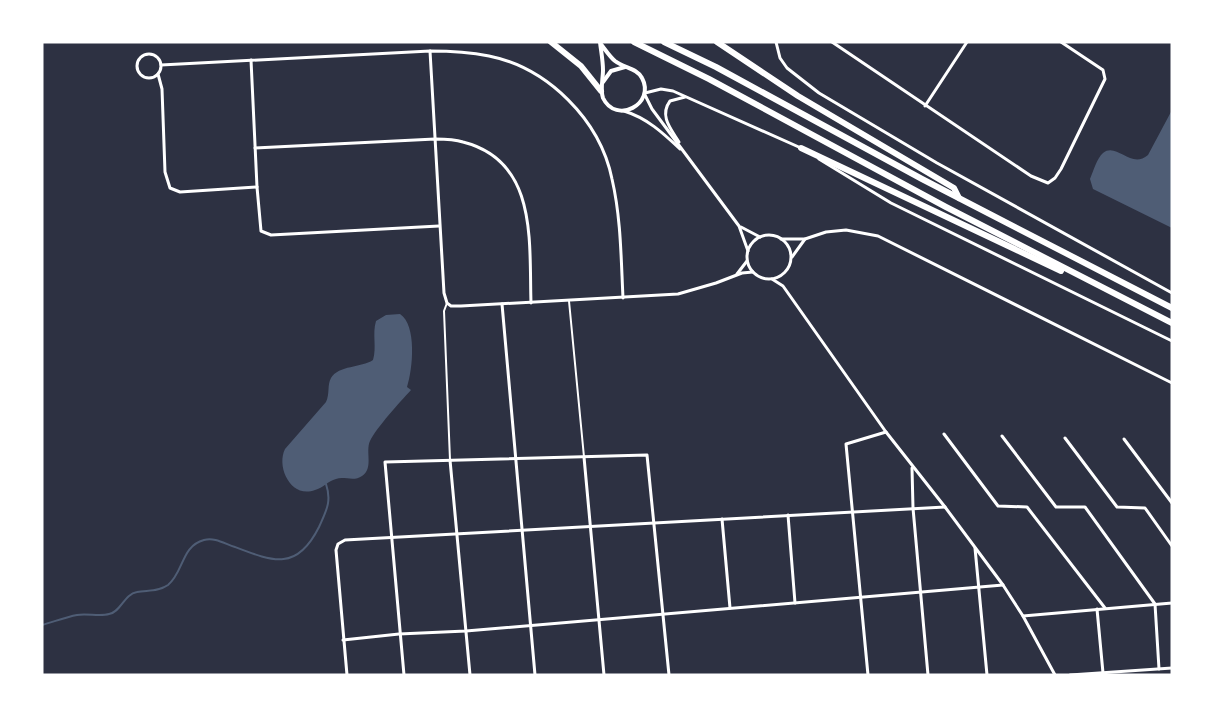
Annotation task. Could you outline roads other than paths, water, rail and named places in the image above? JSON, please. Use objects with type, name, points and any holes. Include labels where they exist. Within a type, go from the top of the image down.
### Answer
[{"type":"highway","points":[[551,42],[581,66],[602,87]]},
{"type":"highway","points":[[634,42],[709,78],[936,202],[1138,307]]},
{"type":"highway","points":[[664,42],[716,67],[959,198],[1172,308]]},
{"type":"highway","points":[[717,42],[798,96],[954,188],[959,198]]},
{"type":"highway","points":[[801,148],[1172,323]]},
{"type":"street","points":[[776,42],[780,58],[787,68],[819,93],[938,163],[1172,293]]},
{"type":"street","points":[[832,42],[1031,176],[1048,183],[1055,178],[1060,169],[1105,78],[1102,70],[1061,42]]},
{"type":"street","points":[[925,106],[968,42]]},
{"type":"street","points":[[600,43],[602,87],[609,106],[637,115],[652,124],[686,154]]},
{"type":"street","points":[[600,43],[617,62],[639,73],[643,79],[645,94],[651,109],[739,226],[748,251]]},
{"type":"street","points":[[430,51],[439,226],[444,293],[447,303],[444,311],[450,460],[470,675]]},
{"type":"street","points":[[161,65],[430,51],[463,51],[491,56],[516,64],[559,92],[579,112],[603,149],[612,177],[617,206],[623,298]]},
{"type":"street","points":[[158,74],[149,78],[141,75],[137,66],[140,57],[148,53],[157,57],[161,65],[158,74],[162,89],[165,172],[170,188],[180,192],[256,187]]},
{"type":"street","points":[[251,60],[256,187],[261,231],[265,234],[439,226]]},
{"type":"street","points":[[602,87],[611,71],[626,67]]},
{"type":"street","points":[[624,111],[633,109],[645,94],[661,89],[687,96],[801,148],[891,203],[1172,341]]},
{"type":"street","points":[[686,154],[665,119],[665,111],[670,101],[687,96]]},
{"type":"street","points":[[255,148],[435,139],[460,141],[487,151],[504,164],[523,195],[527,213],[531,303]]},
{"type":"street","points":[[739,226],[760,237]]},
{"type":"street","points":[[1055,675],[1023,616],[1003,585],[886,432],[783,286],[753,272],[747,261],[748,251],[754,241],[760,237],[805,239],[839,230],[859,231],[878,236],[1172,383]]},
{"type":"street","points":[[772,279],[781,276],[790,265],[790,250],[781,239]]},
{"type":"street","points":[[791,258],[805,239]]},
{"type":"street","points":[[735,275],[747,261]]},
{"type":"street","points":[[447,303],[452,306],[531,303],[678,294],[716,284],[735,275],[753,272]]},
{"type":"street","points":[[781,276],[783,286]]},
{"type":"street","points":[[568,301],[604,675]]},
{"type":"street","points":[[502,304],[535,675]]},
{"type":"street","points":[[868,675],[846,444],[886,432]]},
{"type":"street","points":[[944,435],[998,506],[1028,507],[1105,609]]},
{"type":"street","points":[[1002,436],[1056,507],[1085,507],[1155,604],[1160,675]]},
{"type":"street","points":[[1065,438],[1117,507],[1145,508],[1172,546]]},
{"type":"street","points":[[1124,439],[1172,503]]},
{"type":"street","points":[[404,675],[385,462],[647,455],[669,675]]},
{"type":"street","points":[[912,467],[913,508],[928,675]]},
{"type":"street","points":[[346,675],[336,552],[338,544],[345,540],[945,507]]},
{"type":"street","points":[[788,515],[795,603]]},
{"type":"street","points":[[722,519],[730,608]]},
{"type":"street","points":[[974,547],[987,675]]},
{"type":"street","points":[[343,640],[1003,585]]},
{"type":"street","points":[[1023,616],[1172,603]]},
{"type":"street","points":[[1097,609],[1103,673]]},
{"type":"street","points":[[1070,675],[1172,668]]},
{"type":"water","points":[[1172,110],[1172,228],[1093,189],[1090,179],[1103,153],[1114,151],[1136,159],[1142,159],[1148,155]]},
{"type":"water","points":[[400,314],[409,328],[411,337],[412,359],[407,387],[411,390],[373,435],[368,450],[366,473],[356,479],[333,480],[315,490],[306,492],[299,490],[288,480],[284,472],[285,449],[326,402],[331,378],[339,371],[373,360],[376,321],[386,315]]},
{"type":"waterway","points":[[42,625],[77,615],[113,613],[133,593],[156,590],[168,585],[187,553],[197,543],[204,540],[216,540],[273,559],[293,557],[311,541],[319,527],[328,501],[326,484]]}]
